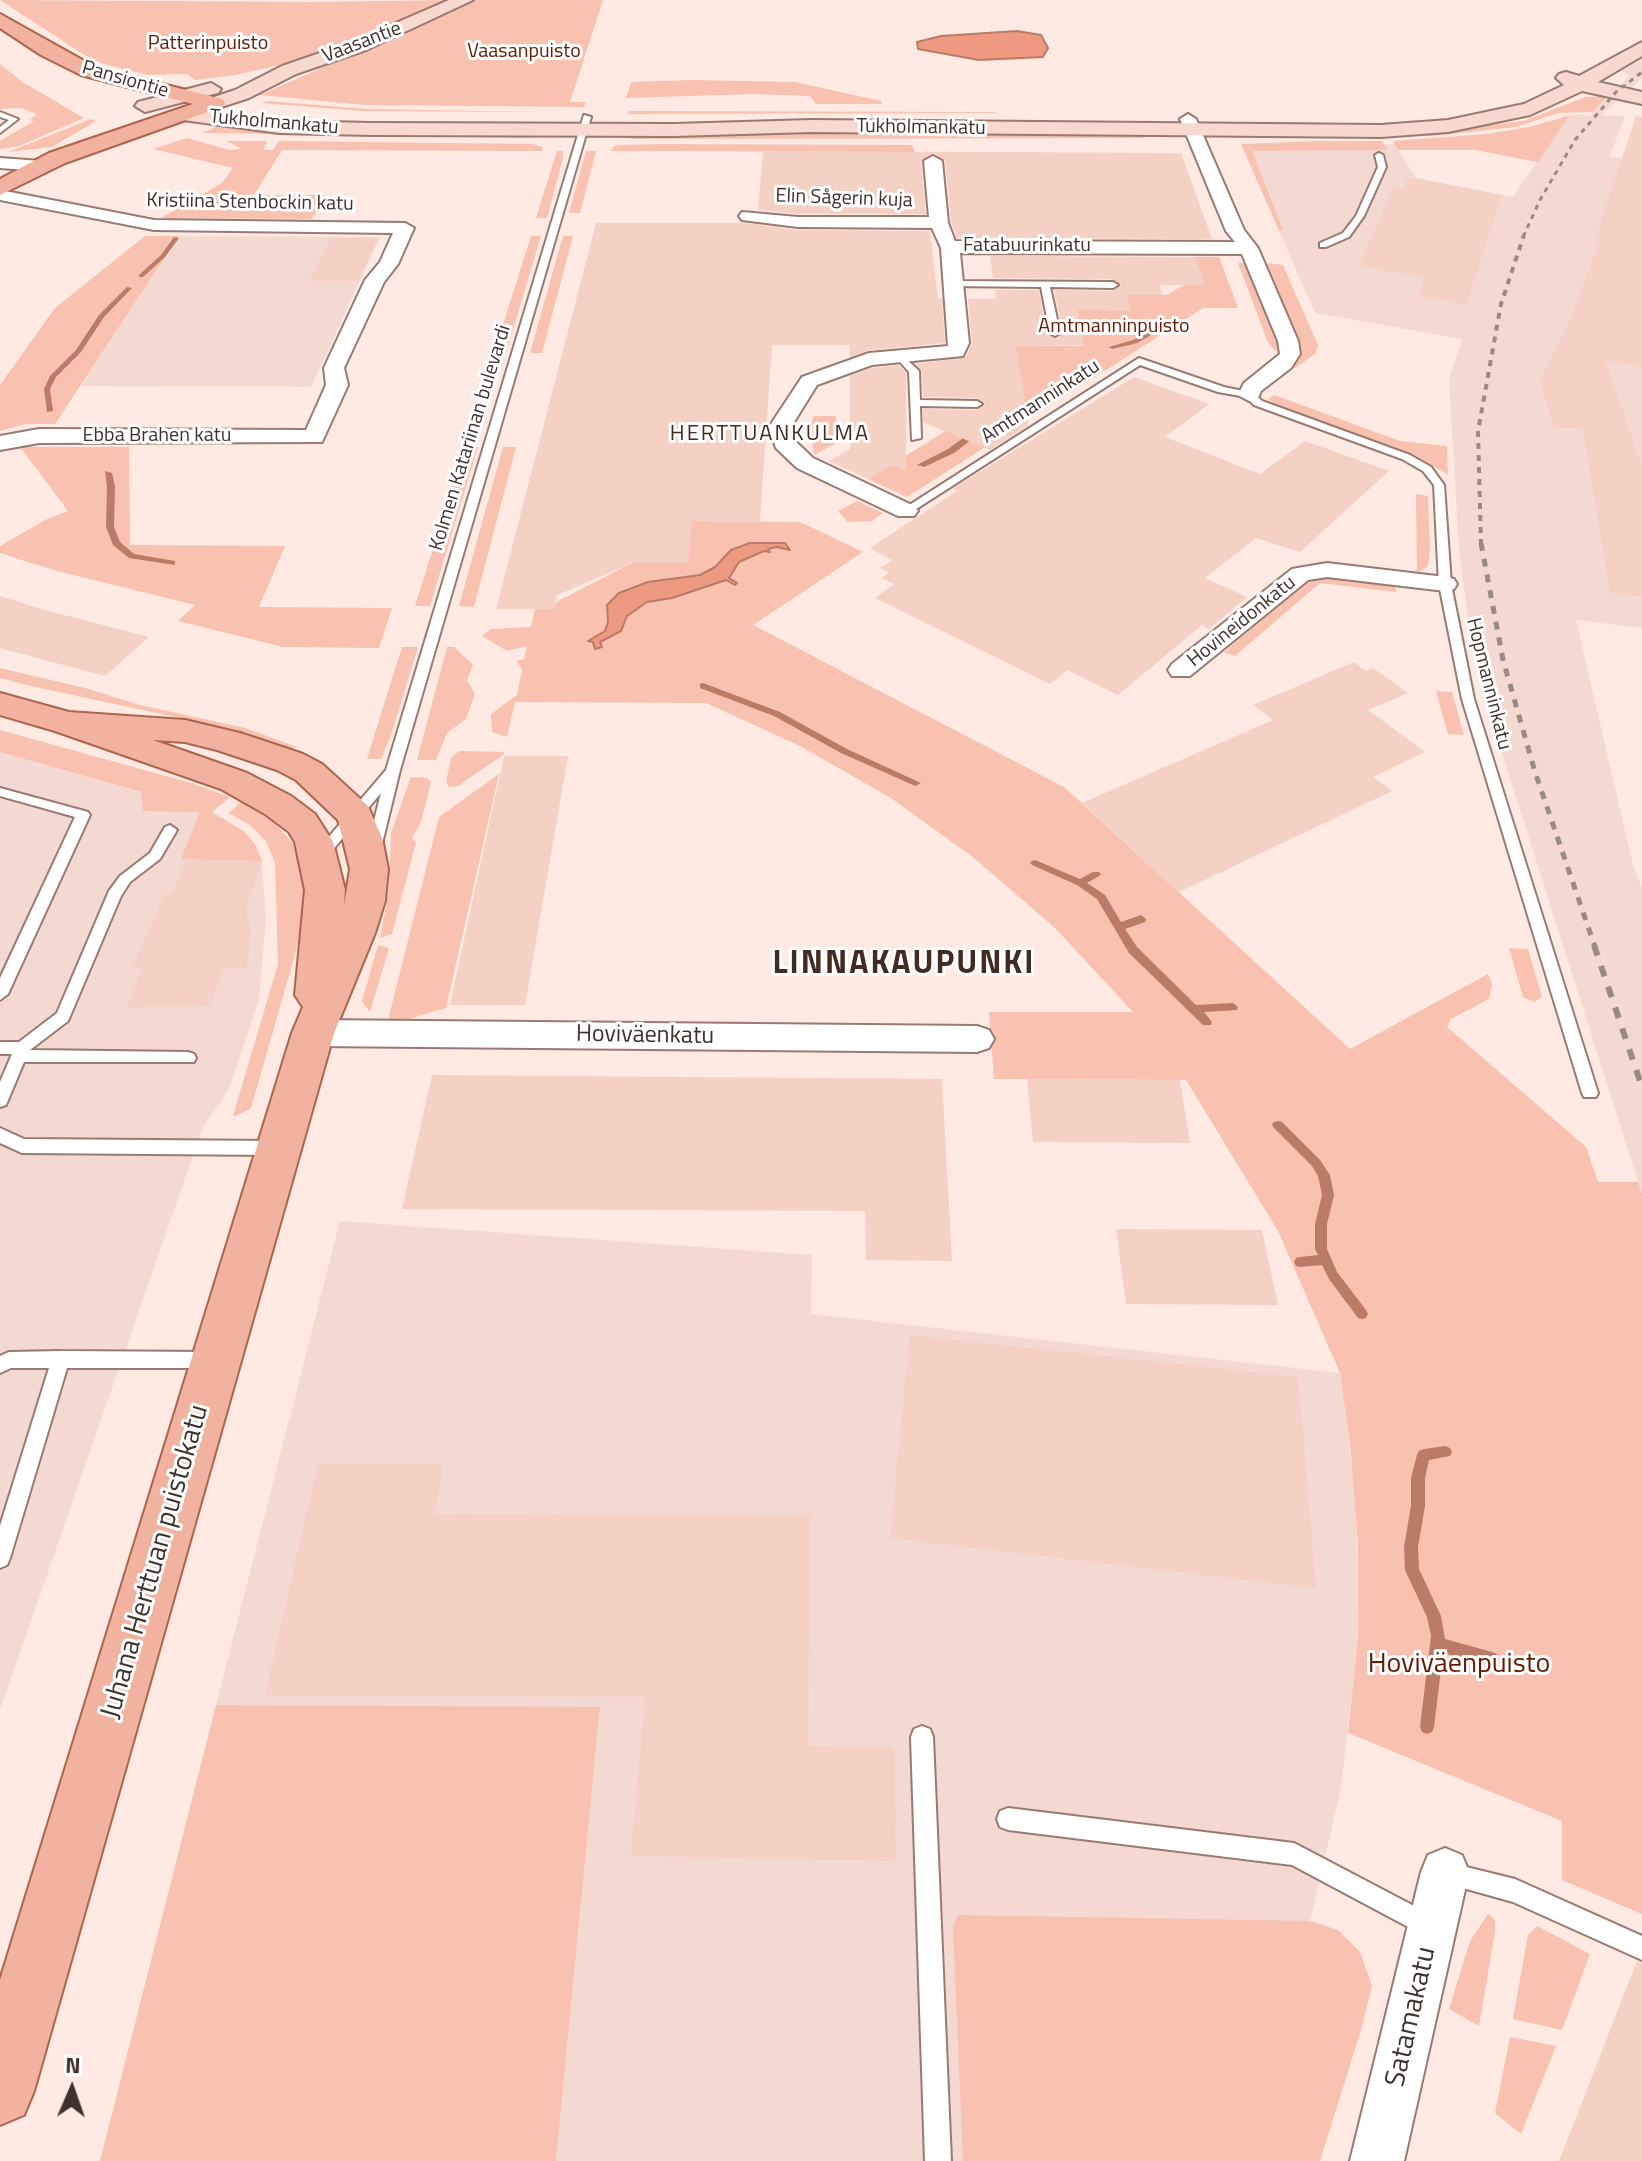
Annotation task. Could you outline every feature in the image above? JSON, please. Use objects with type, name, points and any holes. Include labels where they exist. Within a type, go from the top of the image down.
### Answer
[{"type":"main road","name":"Vaasantie","points":[[182,105],[359,46],[464,0]]},
{"type":"main road","name":"Pansiontie","points":[[0,20],[67,62],[147,97]]},
{"type":"main road","name":"Tukholmankatu","points":[[215,103],[277,112],[585,123],[1190,125],[1217,133],[1381,131],[1448,126],[1530,109],[1642,26]]},
{"type":"main road","name":"Pansiontie","points":[[0,37],[69,81],[182,105]]},
{"type":"main road","name":"Tukholmankatu","points":[[1217,133],[1424,115],[1505,99],[1556,74],[1582,71],[1642,48]]},
{"type":"main road","name":"Vaasantie","points":[[147,97],[211,81],[303,65]]},
{"type":"main road","points":[[1582,71],[1642,89]]},
{"type":"main road","points":[[1582,71],[1642,98]]},
{"type":"main road","name":"Vaasantie","points":[[215,103],[242,94],[280,74]]},
{"type":"main road","points":[[49,162],[147,97]]},
{"type":"main road","points":[[7,180],[182,105],[215,103]]},
{"type":"main road","name":"Tukholmankatu","points":[[182,105],[249,124],[306,128],[585,123]]},
{"type":"main road","name":"Juhana Herttuan puistokatu","points":[[0,704],[68,723],[252,789],[302,823],[320,856],[325,890],[313,1033]]},
{"type":"main road","name":"Juhana Herttuan puistokatu","points":[[0,2091],[313,1033],[355,933],[365,901],[369,869],[355,815],[309,772],[267,753],[185,731],[68,723]]},
{"type":"street","points":[[1190,125],[1235,231],[1249,248],[1288,341],[1290,354],[1284,364],[1252,388],[1249,395]]},
{"type":"street","points":[[933,161],[939,223],[944,242],[950,247]]},
{"type":"street","points":[[0,163],[49,162]]},
{"type":"street","name":"Kristiina Stenbockin katu","points":[[0,195],[154,225],[405,228],[389,264],[375,280],[334,368],[337,385],[314,437]]},
{"type":"street","name":"Elin Sågerin kuja","points":[[748,216],[798,222],[939,223]]},
{"type":"street","points":[[1249,248],[1255,231],[1250,217]]},
{"type":"street","name":"Fatabuurinkatu","points":[[906,511],[805,463],[784,443],[780,427],[809,381],[869,359],[948,354],[959,347],[950,247],[1249,248]]},
{"type":"street","name":"Ebba Brahen katu","points":[[0,443],[39,436],[314,437]]},
{"type":"street","name":"Hovineidonkatu","points":[[1181,670],[1301,574],[1327,570],[1445,584]]},
{"type":"street","name":"Hoviväenkatu","points":[[313,1033],[977,1039]]},
{"type":"street","name":"Satamakatu","points":[[1377,2161],[1445,1872]]},
{"type":"lane","points":[[0,114],[14,119],[0,131]]},
{"type":"lane","name":"Kolmen Katariinan bulevardi","points":[[369,869],[393,770],[585,123]]},
{"type":"lane","points":[[1323,245],[1346,235],[1360,216],[1382,167],[1379,155]]},
{"type":"lane","points":[[953,284],[1113,285]]},
{"type":"lane","points":[[1045,284],[1055,333]]},
{"type":"lane","points":[[899,355],[914,371],[916,438]]},
{"type":"lane","name":"Amtmanninkatu","points":[[906,511],[1139,361],[1222,390],[1249,395]]},
{"type":"lane","name":"Hopmanninkatu","points":[[1249,395],[1258,403],[1406,457],[1427,469],[1439,485],[1445,584],[1468,699],[1590,1093]]},
{"type":"lane","points":[[915,403],[977,404]]},
{"type":"lane","name":"Kolmen Katariinan bulevardi","points":[[320,856],[393,770]]},
{"type":"lane","points":[[0,792],[83,815],[0,994]]},
{"type":"lane","points":[[0,1101],[21,1052],[63,1017],[114,895],[125,879],[155,856],[170,830]]},
{"type":"lane","points":[[0,1048],[21,1052],[188,1058]]},
{"type":"lane","points":[[0,1135],[22,1146],[281,1148]]},
{"type":"lane","points":[[0,1558],[61,1359]]},
{"type":"lane","points":[[0,1365],[9,1360],[216,1360]]},
{"type":"lane","points":[[922,1737],[938,2161]]},
{"type":"lane","points":[[1008,1819],[1294,1854],[1432,1928]]},
{"type":"lane","points":[[1445,1872],[1515,1891],[1642,1948]]},
{"type":"shaded area","points":[[1017,31],[1041,35],[1048,48],[1043,57],[979,60],[918,49],[917,42],[941,36]]},
{"type":"shaded area","points":[[1642,59],[1642,78],[1601,115],[1625,116],[1610,156],[1642,163],[1642,628],[1576,620],[1633,865],[1642,888],[1642,1194],[1493,725],[1470,634],[1459,550],[1449,380],[1462,339],[1315,313],[1241,144],[1395,144],[1416,178],[1513,197],[1568,117],[1589,116],[1630,75],[1621,72]]},
{"type":"shaded area","points":[[179,236],[380,237],[311,387],[81,386]]},
{"type":"shaded area","points":[[750,543],[785,543],[790,550],[777,547],[768,549],[770,552],[764,551],[739,562],[729,578],[737,583],[735,585],[726,580],[672,598],[647,602],[627,616],[621,631],[600,642],[602,647],[595,649],[593,642],[588,641],[605,631],[607,605],[619,593],[648,582],[700,575],[715,567],[731,550]]},
{"type":"shaded area","points":[[0,752],[209,812],[262,861],[266,919],[259,1000],[229,1089],[203,1127],[0,1710]]},
{"type":"shaded area","points":[[340,1221],[812,1255],[811,1314],[1340,1373],[1356,1498],[1358,1636],[1341,1788],[1308,1930],[1320,2161],[556,2161],[600,1708],[216,1705]]},
{"type":"green space","name":"Patterinpuisto","points":[[0,0],[452,0],[359,40],[297,61],[236,75],[195,80],[187,74],[148,75],[104,64],[86,56]]},
{"type":"green space","name":"Vaasanpuisto","points":[[476,0],[603,0],[570,102],[586,102],[584,107],[365,105],[260,95]]},
{"type":"green space","points":[[0,64],[24,83],[84,118],[19,146],[0,149],[0,141],[34,121],[30,120],[37,114],[21,108],[0,109]]},
{"type":"green space","points":[[631,82],[795,82],[881,101],[882,104],[816,104],[810,96],[754,94],[626,98]]},
{"type":"green space","points":[[1608,96],[1593,112],[1558,113],[1516,127],[1432,136],[1369,135],[1432,132],[1523,121],[1586,97]]},
{"type":"green space","points":[[262,103],[367,109],[546,112],[363,111]]},
{"type":"green space","points":[[630,111],[995,112],[996,113],[628,114]]},
{"type":"green space","points":[[1590,115],[1568,117],[1538,162],[1475,150],[1398,150],[1393,141],[1487,134],[1568,116]]},
{"type":"green space","points":[[91,119],[96,121],[52,147],[8,152]]},
{"type":"green space","points":[[222,124],[539,133],[532,138],[203,133]]},
{"type":"green space","points":[[763,131],[1144,135],[1145,138],[632,139],[624,136]]},
{"type":"green space","points":[[187,138],[229,150],[242,149],[226,141],[267,141],[263,150],[273,150],[279,141],[533,144],[542,147],[542,151],[282,150],[254,195],[325,195],[312,219],[161,218],[222,183],[233,168],[153,149]]},
{"type":"green space","points":[[1382,141],[1387,150],[1252,151],[1283,230],[1279,230],[1241,144]]},
{"type":"green space","points":[[912,145],[915,152],[611,151],[614,146]]},
{"type":"green space","points":[[557,151],[563,151],[563,158],[547,218],[536,218]]},
{"type":"green space","points":[[586,151],[596,151],[580,213],[569,213]]},
{"type":"green space","points":[[145,236],[179,236],[55,424],[26,424],[0,431],[0,385],[55,308]]},
{"type":"green space","points":[[531,236],[541,236],[506,353],[494,353]]},
{"type":"green space","points":[[563,236],[573,236],[542,353],[530,353]]},
{"type":"green space","name":"Amtmanninpuisto","points":[[1195,257],[1219,257],[1238,308],[1203,308],[907,497],[868,479],[1009,392],[1023,392],[1019,367],[992,367],[990,346],[1084,346],[1074,295],[1166,295],[1184,285],[1204,285]]},
{"type":"green space","points":[[1238,263],[1247,263],[1277,340],[1278,351],[1267,340]]},
{"type":"green space","points":[[1266,263],[1283,265],[1318,345],[1315,354],[1295,368],[1291,367],[1300,352],[1299,344]]},
{"type":"green space","points":[[1274,395],[1400,441],[1447,446],[1448,475],[1415,455],[1275,404],[1268,399]]},
{"type":"green space","points":[[814,416],[836,416],[836,443],[814,455],[810,425]]},
{"type":"green space","points":[[20,447],[129,447],[130,545],[285,546],[259,607],[392,608],[379,648],[283,647],[178,621],[195,605],[57,571],[0,553],[0,546],[47,519],[68,511]]},
{"type":"green space","points":[[465,447],[478,447],[430,606],[415,606]]},
{"type":"green space","points":[[503,447],[516,447],[474,607],[459,606]]},
{"type":"green space","points":[[1416,494],[1428,496],[1430,549],[1428,566],[1417,573]]},
{"type":"green space","points":[[857,501],[883,513],[872,521],[848,522],[838,511]]},
{"type":"green space","name":"Hoviväenpuisto","points":[[692,521],[800,522],[863,552],[753,625],[1064,787],[1350,1049],[1488,974],[1492,984],[1489,999],[1451,1019],[1447,1027],[1586,1147],[1598,1182],[1638,1182],[1642,1194],[1642,1914],[1562,1880],[1562,1821],[1348,1733],[1358,1636],[1358,1544],[1351,1454],[1340,1373],[1278,1231],[1186,1080],[994,1079],[989,1012],[1133,1012],[1055,928],[974,858],[891,798],[800,746],[706,703],[515,702],[507,737],[492,732],[491,714],[517,695],[522,670],[517,661],[524,659],[527,646],[507,651],[482,636],[491,629],[531,627],[535,609],[554,609],[556,602],[632,563],[687,563]]},
{"type":"green space","points":[[1328,577],[1395,585],[1396,592],[1320,583],[1235,656],[1224,652],[1305,583]]},
{"type":"green space","points":[[402,647],[418,647],[381,759],[367,759]]},
{"type":"green space","points":[[447,647],[454,647],[473,665],[467,680],[475,694],[466,719],[447,733],[436,760],[417,760]]},
{"type":"green space","points":[[0,668],[140,705],[245,728],[297,747],[291,749],[236,730],[26,685],[0,678]]},
{"type":"green space","points":[[1436,691],[1452,692],[1464,735],[1448,734]]},
{"type":"green space","points":[[0,730],[191,783],[230,797],[212,812],[245,832],[255,844],[262,861],[181,859],[200,812],[143,811],[141,792],[0,752]]},
{"type":"green space","points":[[459,751],[504,752],[458,786],[449,787],[446,782],[451,758]]},
{"type":"green space","points":[[499,774],[446,1008],[405,1020],[388,1020],[439,817]]},
{"type":"green space","points":[[411,777],[427,778],[431,782],[421,822],[412,838],[416,842],[392,934],[380,938],[389,891],[391,833]]},
{"type":"green space","points":[[241,802],[273,821],[292,842],[302,871],[304,905],[296,951],[251,1108],[233,1116],[278,964],[275,863],[266,841],[251,826],[229,813]]},
{"type":"green space","points":[[378,945],[389,948],[370,1012],[362,1001]]},
{"type":"green space","points":[[1509,948],[1528,949],[1542,997],[1534,1002],[1523,997]]},
{"type":"green space","points":[[216,1705],[600,1707],[556,2161],[100,2161]]},
{"type":"green space","points":[[1488,1914],[1495,1920],[1495,1931],[1479,2026],[1449,2009],[1470,1941]]},
{"type":"green space","points":[[958,1915],[1310,1921],[1338,1930],[1360,1952],[1372,1986],[1320,2161],[963,2161],[953,1927]]},
{"type":"green space","points":[[1537,1926],[1590,1954],[1562,2030],[1513,2019],[1528,1935]]},
{"type":"green space","points":[[1510,2037],[1556,2046],[1521,2134],[1495,2113]]},
{"type":"building","points":[[1636,116],[1642,117],[1642,367],[1605,360],[1642,466],[1642,597],[1610,593],[1583,429],[1554,427],[1540,382],[1567,326],[1602,236],[1597,235]]},
{"type":"building","points":[[763,151],[1181,153],[1212,239],[957,238],[951,222],[945,161],[934,153],[921,161],[926,214],[798,214],[758,210]]},
{"type":"building","points":[[1408,177],[1502,195],[1466,304],[1418,296],[1424,277],[1359,266],[1393,187],[1404,188]]},
{"type":"building","points":[[596,223],[745,223],[798,230],[930,231],[938,299],[942,299],[945,343],[869,350],[850,357],[850,345],[772,345],[760,521],[692,521],[688,563],[632,563],[557,595],[554,609],[496,609]]},
{"type":"building","points":[[331,238],[378,238],[358,281],[309,281]]},
{"type":"building","points":[[990,256],[1195,257],[1205,285],[1159,285],[1163,295],[1127,295],[1131,311],[1077,310],[1084,345],[1016,346],[1028,425],[990,450],[923,422],[923,409],[977,410],[985,403],[977,398],[923,397],[922,371],[916,364],[966,357],[972,343],[968,299],[996,299],[995,290],[1039,290],[1047,334],[1057,339],[1063,332],[1054,290],[1113,291],[1121,286],[1113,279],[993,278]]},
{"type":"building","points":[[899,365],[906,373],[906,470],[892,465],[868,479],[829,461],[850,449],[850,376],[873,368]]},
{"type":"building","points":[[1134,377],[1209,404],[1165,437],[1260,474],[1305,441],[1389,471],[1300,552],[1256,538],[1205,578],[1247,597],[1209,629],[1202,625],[1118,695],[1067,670],[1050,684],[875,598],[895,584],[881,578],[889,572],[880,568],[892,560],[871,549],[873,546],[957,491],[952,489]]},
{"type":"building","points":[[0,596],[149,637],[105,676],[0,648]]},
{"type":"building","points":[[1354,662],[1366,671],[1373,668],[1408,693],[1368,710],[1425,752],[1373,777],[1392,791],[1179,892],[1082,803],[1273,720],[1253,705]]},
{"type":"building","points":[[504,756],[568,756],[525,1005],[450,1005]]},
{"type":"building","points":[[186,860],[262,861],[246,907],[251,933],[247,968],[224,968],[210,1006],[127,1007],[143,968],[133,968],[164,894],[172,894]]},
{"type":"building","points":[[432,1075],[942,1079],[952,1261],[866,1260],[865,1211],[402,1209]]},
{"type":"building","points":[[1027,1079],[1180,1080],[1190,1143],[1033,1142]]},
{"type":"building","points":[[1116,1229],[1262,1230],[1278,1305],[1126,1304]]},
{"type":"building","points":[[910,1335],[1298,1377],[1316,1588],[890,1538]]},
{"type":"building","points":[[318,1464],[443,1465],[435,1514],[810,1515],[808,1746],[894,1747],[896,1861],[631,1856],[645,1697],[265,1695]]},
{"type":"building","points":[[1637,1961],[1642,1963],[1642,2161],[1559,2161]]},
{"type":"waterway","points":[[141,276],[163,256],[176,238]]},
{"type":"waterway","points":[[49,411],[47,389],[53,376],[79,351],[101,316],[129,288]]},
{"type":"waterway","points":[[1112,347],[1135,342],[1175,320]]},
{"type":"waterway","points":[[921,465],[951,451],[976,433]]},
{"type":"waterway","points":[[108,473],[111,487],[110,527],[116,543],[132,556],[172,563]]},
{"type":"waterway","points":[[703,686],[777,714],[844,751],[916,783]]},
{"type":"waterway","points":[[1035,863],[1080,883]]},
{"type":"waterway","points":[[1080,883],[1096,874]]},
{"type":"waterway","points":[[1080,883],[1101,897],[1119,927]]},
{"type":"waterway","points":[[1119,927],[1141,919]]},
{"type":"waterway","points":[[1119,927],[1133,950],[1194,1009]]},
{"type":"waterway","points":[[1194,1009],[1233,1007]]},
{"type":"waterway","points":[[1194,1009],[1207,1022]]},
{"type":"waterway","points":[[1278,1125],[1324,1175],[1328,1195],[1321,1224],[1321,1249],[1333,1275],[1362,1314]]},
{"type":"waterway","points":[[1300,1262],[1324,1260]]},
{"type":"waterway","points":[[1437,1644],[1434,1616],[1412,1570],[1411,1547],[1418,1506],[1418,1478],[1424,1455],[1445,1452]]},
{"type":"waterway","points":[[1427,1727],[1437,1644]]},
{"type":"waterway","points":[[1437,1644],[1492,1659]]},
{"type":"railway","points":[[1523,237],[1540,200],[1575,140],[1616,92],[1642,72]]},
{"type":"railway","points":[[1481,545],[1478,431],[1501,304],[1524,235]]},
{"type":"railway","points":[[1481,543],[1503,660],[1535,772],[1595,947]]},
{"type":"railway","points":[[1594,945],[1642,1087]]},
{"type":"district","name":"HERTTUANKULMA","points":[[770,435]]},
{"type":"district","name":"LINNAKAUPUNKI","points":[[904,965]]}]
